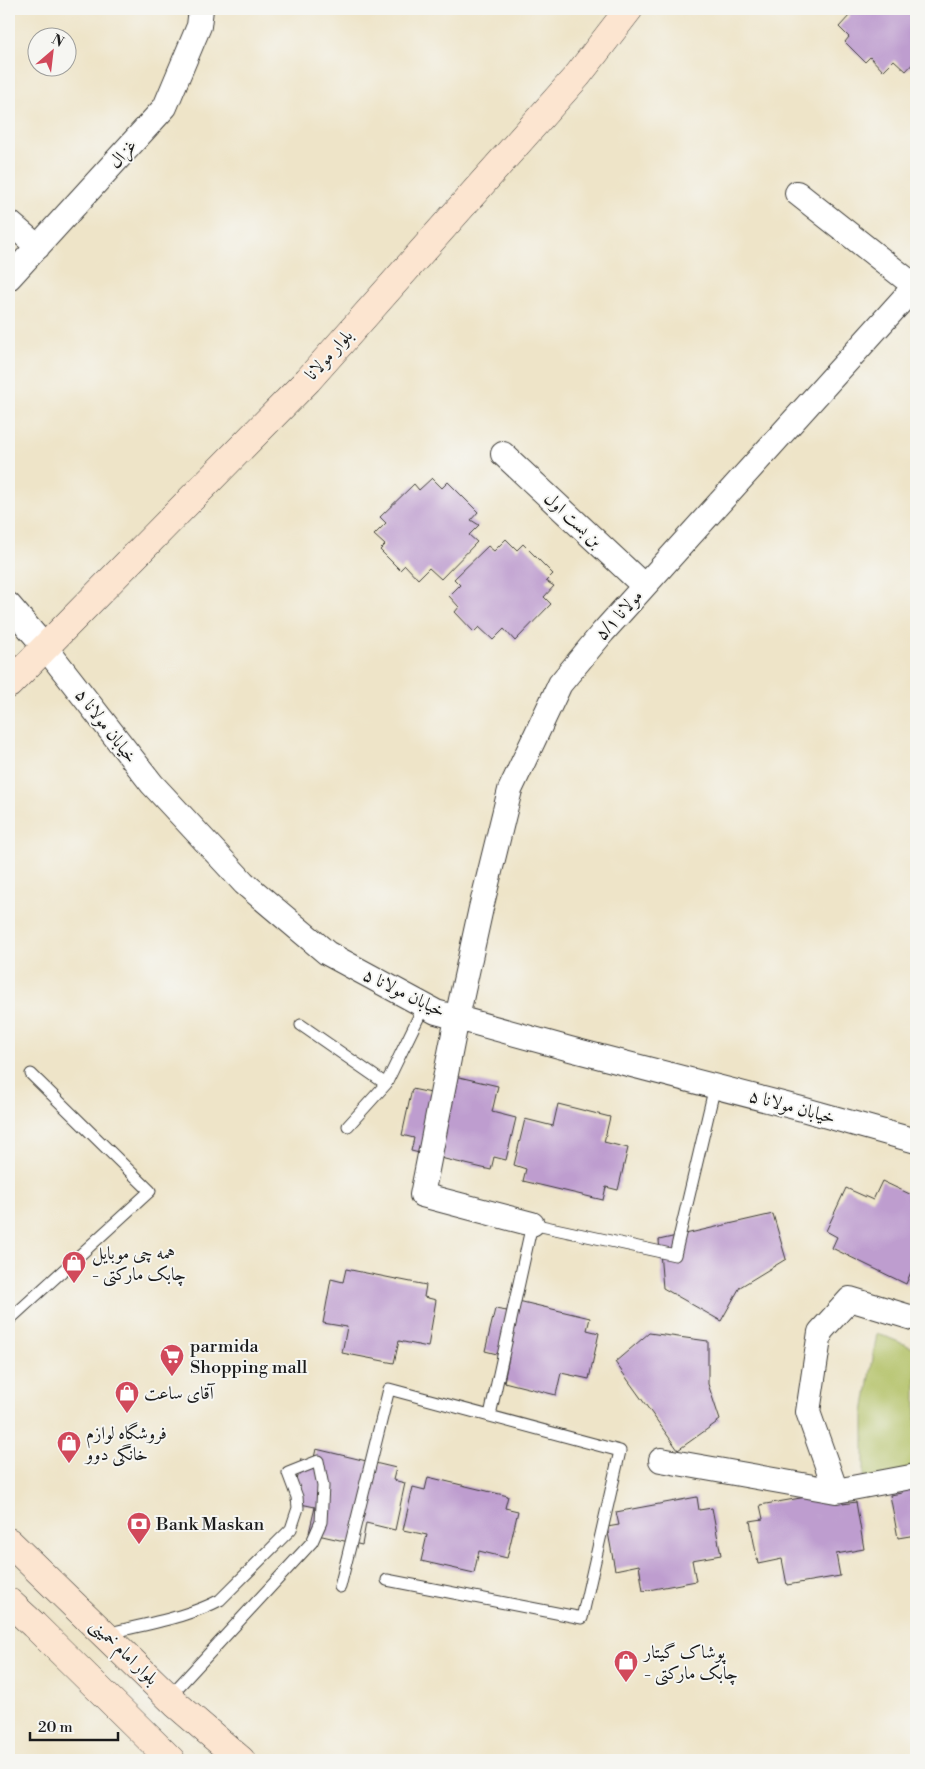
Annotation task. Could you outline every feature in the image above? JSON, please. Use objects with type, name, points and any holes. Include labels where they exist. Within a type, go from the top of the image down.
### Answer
[{"type":"street","name":"غزال","points":[[9,278],[165,107],[199,26],[201,9]]},
{"type":"street","name":"بلوار مولانا","points":[[9,684],[308,380],[578,75],[629,9]]},
{"type":"street","points":[[798,193],[916,287]]},
{"type":"street","points":[[9,222],[38,247]]},
{"type":"street","name":"مولانا ۵/۱","points":[[532,1224],[422,1195],[457,1018],[481,908],[510,790],[560,684],[644,586],[916,287]]},
{"type":"street","name":"بن بست اول","points":[[503,454],[644,586]]},
{"type":"street","name":"خیابان مولانا ۵","points":[[9,605],[45,647],[152,784],[244,883],[328,953],[436,1012],[916,1141]]},
{"type":"street","points":[[836,1491],[808,1412],[820,1332],[850,1298],[916,1319]]},
{"type":"street","points":[[662,1460],[836,1491],[916,1476]]},
{"type":"street","name":"بلوار امام خمینی","points":[[9,1542],[169,1697],[241,1760]]},
{"type":"street","points":[[9,1602],[171,1760]]},
{"type":"lane","points":[[348,1126],[386,1084],[424,1006]]},
{"type":"lane","points":[[301,1026],[386,1084]]},
{"type":"lane","points":[[9,1320],[150,1191],[32,1074]]},
{"type":"lane","points":[[490,1415],[532,1224],[675,1255],[715,1086]]},
{"type":"lane","points":[[340,1587],[389,1388],[620,1450],[582,1618],[388,1580]]},
{"type":"lane","points":[[106,1634],[181,1615],[220,1600],[291,1529],[298,1508],[297,1496],[288,1474],[318,1461],[323,1486],[321,1522],[312,1542],[169,1697]]},
{"type":"green space","points":[[877,1333],[916,1349],[916,1474],[864,1484],[864,1413]]},
{"type":"building","points":[[846,9],[916,9],[916,60],[906,71],[894,60],[883,71],[870,57],[865,62],[845,42],[849,37],[839,27],[850,15]]},
{"type":"building","points":[[432,478],[442,488],[448,482],[478,512],[471,520],[479,525],[469,535],[477,542],[441,579],[429,568],[418,579],[405,565],[400,570],[380,550],[385,545],[374,535],[386,523],[380,517],[414,484],[419,490]]},
{"type":"building","points":[[506,539],[517,550],[523,544],[553,574],[546,581],[554,586],[544,597],[551,604],[515,641],[504,629],[493,640],[479,627],[474,632],[455,612],[459,607],[449,596],[460,585],[454,579],[488,546],[494,551]]},
{"type":"building","points":[[446,1074],[498,1086],[492,1112],[516,1118],[506,1160],[494,1157],[491,1170],[411,1151],[414,1138],[402,1135],[412,1089],[441,1095]]},
{"type":"building","points":[[558,1104],[610,1117],[604,1142],[628,1148],[618,1190],[606,1187],[603,1200],[523,1181],[526,1169],[514,1165],[525,1119],[553,1126]]},
{"type":"building","points":[[882,1181],[916,1197],[916,1274],[911,1272],[906,1284],[832,1248],[837,1237],[826,1231],[846,1188],[873,1200]]},
{"type":"building","points":[[773,1214],[786,1259],[740,1287],[721,1321],[663,1288],[659,1240]]},
{"type":"building","points":[[346,1269],[426,1285],[424,1297],[436,1300],[428,1347],[399,1341],[394,1363],[342,1353],[347,1327],[323,1323],[331,1279],[343,1282]]},
{"type":"building","points":[[510,1299],[590,1318],[587,1330],[599,1333],[589,1379],[561,1373],[556,1395],[504,1382],[509,1357],[485,1351],[495,1309],[507,1311]]},
{"type":"building","points":[[649,1333],[708,1341],[708,1384],[720,1420],[678,1450],[615,1362]]},
{"type":"building","points":[[316,1449],[396,1468],[393,1480],[405,1483],[395,1530],[366,1523],[362,1545],[309,1533],[315,1507],[291,1502],[301,1459],[313,1462]]},
{"type":"building","points":[[428,1477],[508,1496],[505,1508],[518,1511],[507,1558],[479,1551],[474,1573],[421,1561],[427,1535],[403,1530],[413,1487],[425,1490]]},
{"type":"building","points":[[916,1477],[916,1535],[898,1538],[890,1495],[902,1493],[900,1480]]},
{"type":"building","points":[[841,1491],[843,1504],[856,1502],[864,1549],[836,1554],[840,1576],[787,1585],[782,1559],[758,1564],[750,1521],[763,1519],[760,1505]]},
{"type":"building","points":[[697,1497],[699,1510],[712,1508],[721,1555],[692,1560],[696,1581],[643,1591],[639,1565],[615,1570],[607,1527],[619,1525],[616,1512]]},
{"type":"place","name":"همه چی موبایل - چابک مارکتی","points":[[74,1284]]},
{"type":"place","name":"parmida Shopping mall","points":[[172,1377]]},
{"type":"place","name":"آقای ساعت","points":[[127,1414]]},
{"type":"place","name":"فروشگاه لوازم خانگی دوو","points":[[69,1464]]},
{"type":"place","name":"Bank Maskan","points":[[139,1545]]},
{"type":"place","name":"پوشاک گیتار - چابک مارکتی","points":[[626,1683]]}]
